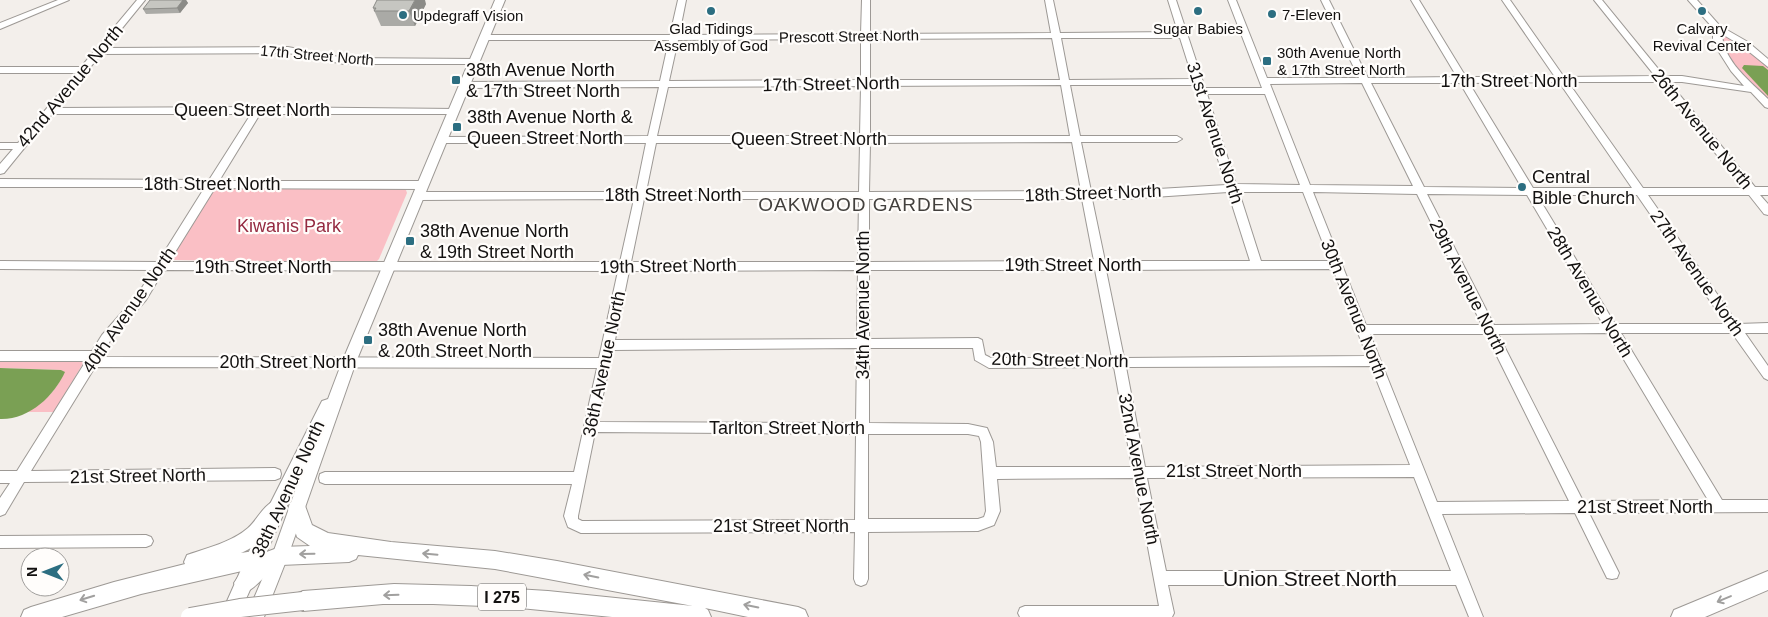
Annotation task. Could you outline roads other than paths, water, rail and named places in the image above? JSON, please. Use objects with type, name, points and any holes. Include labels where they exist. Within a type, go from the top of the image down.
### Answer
[{"type":"highway","points":[[31,617],[120,589],[223,552],[241,544],[256,534],[276,509]]},
{"type":"highway","points":[[297,509],[304,531],[314,538],[391,552],[495,560],[557,570],[798,617]]},
{"type":"highway","points":[[120,589],[197,570],[257,564],[280,556],[391,552]]},
{"type":"highway","points":[[244,583],[257,564]]},
{"type":"highway","points":[[1681,617],[1768,580]]},
{"type":"highway","name":"I 275","points":[[190,617],[240,608],[394,594],[474,596],[582,604],[701,617]]},
{"type":"main road","name":"38th Avenue North","points":[[254,617],[280,556],[349,362],[500,0]]},
{"type":"main road","name":"38th Avenue North","points":[[254,617],[258,593],[257,564],[276,509],[349,362]]},
{"type":"main road","points":[[229,617],[244,583]]},
{"type":"street","points":[[0,26],[65,0]]},
{"type":"street","name":"42nd Avenue North","points":[[0,171],[141,0]]},
{"type":"street","name":"36th Avenue North","points":[[573,523],[571,516],[682,0]]},
{"type":"street","name":"34th Avenue North","points":[[861,579],[866,0]]},
{"type":"street","name":"32nd Avenue North","points":[[1025,613],[1166,613],[1049,0]]},
{"type":"street","name":"31st Avenue North","points":[[1172,0],[1258,265]]},
{"type":"street","name":"30th Avenue North","points":[[1232,0],[1476,617]]},
{"type":"street","name":"29th Avenue North","points":[[1325,0],[1612,573]]},
{"type":"street","name":"28th Avenue North","points":[[1415,0],[1718,506]]},
{"type":"street","name":"27th Avenue North","points":[[1506,0],[1768,375]]},
{"type":"street","name":"26th Avenue North","points":[[1598,0],[1768,211]]},
{"type":"street","points":[[1692,0],[1717,28],[1745,44],[1768,64]]},
{"type":"street","points":[[1717,28],[1716,37],[1723,54],[1768,105]]},
{"type":"street","name":"Prescott Street North","points":[[484,38],[1055,34],[1183,35]]},
{"type":"street","name":"17th Street North","points":[[99,51],[288,50],[344,61],[475,61]]},
{"type":"street","points":[[0,70],[84,70]]},
{"type":"street","name":"17th Street North","points":[[465,85],[1065,82],[1266,86],[1366,81],[1690,80],[1754,90]]},
{"type":"street","name":"40th Avenue North","points":[[0,510],[106,338],[142,297],[258,110]]},
{"type":"street","name":"Queen Street North","points":[[50,111],[454,111]]},
{"type":"street","name":"Queen Street North","points":[[442,140],[1177,139]]},
{"type":"street","points":[[0,146],[21,146]]},
{"type":"street","name":"18th Street North","points":[[0,183],[212,184],[640,196],[1124,196],[1195,189],[1233,188],[1530,192],[1768,191]]},
{"type":"street","name":"19th Street North","points":[[0,265],[389,267],[1336,265]]},
{"type":"street","points":[[1362,330],[1768,328]]},
{"type":"street","name":"20th Street North","points":[[609,345],[863,342],[978,343],[979,357],[989,363],[1374,360]]},
{"type":"street","name":"20th Street North","points":[[0,356],[349,362],[605,363]]},
{"type":"street","name":"Tarlton Street North","points":[[591,427],[968,429],[983,432],[987,442],[990,473]]},
{"type":"street","name":"21st Street North","points":[[573,523],[581,528],[978,525],[989,521],[993,511],[990,473],[1418,471]]},
{"type":"street","name":"21st Street North","points":[[0,477],[275,474]]},
{"type":"street","points":[[325,478],[580,478]]},
{"type":"street","name":"21st Street North","points":[[1432,508],[1768,506]]},
{"type":"street","points":[[0,542],[146,541]]},
{"type":"street","name":"Union Street North","points":[[1160,578],[1460,578]]},
{"type":"place","name":"Glad Tidings Assembly of God","points":[[711,11]]},
{"type":"place","name":"Sugar Babies","points":[[1198,11]]},
{"type":"place","name":"Calvary Revival Center","points":[[1702,11]]},
{"type":"place","name":"7-Eleven","points":[[1272,14]]},
{"type":"place","name":"Updegraff Vision","points":[[403,15]]},
{"type":"place","name":"30th Avenue North & 17th Street North","points":[[1267,61]]},
{"type":"place","name":"38th Avenue North & 17th Street North","points":[[456,80]]},
{"type":"place","name":"38th Avenue North & Queen Street North","points":[[457,127]]},
{"type":"place","name":"Central Bible Church","points":[[1522,187]]},
{"type":"place","name":"38th Avenue North & 19th Street North","points":[[410,241]]},
{"type":"place","name":"38th Avenue North & 20th Street North","points":[[368,340]]},
{"type":"district","name":"OAKWOOD GARDENS","points":[[866,204]]},
{"type":"park label","name":"Kiwanis Park","points":[[289,226]]}]
